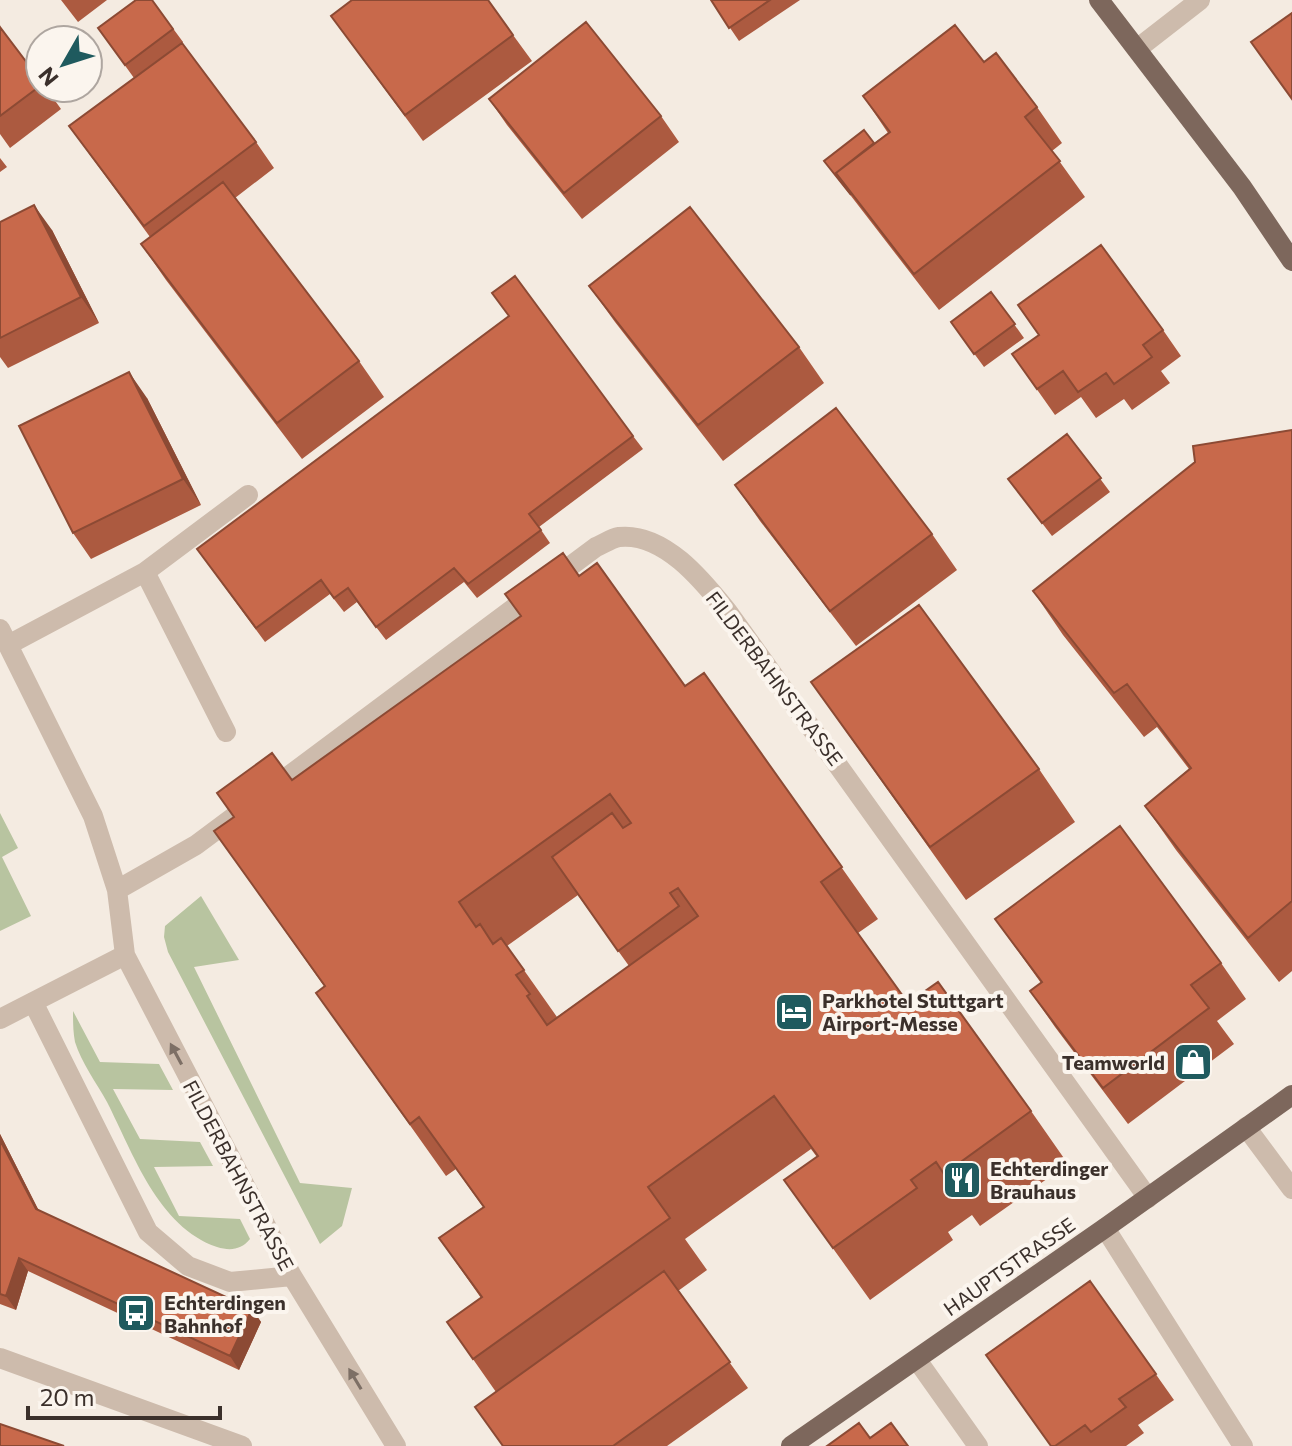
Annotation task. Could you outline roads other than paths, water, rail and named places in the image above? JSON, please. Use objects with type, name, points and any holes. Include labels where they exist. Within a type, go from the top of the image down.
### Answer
[{"type":"main road","points":[[1099,0],[1242,187],[1292,261]]},
{"type":"main road","name":"HAUPTSTRASSE","points":[[791,1446],[1292,1095]]},
{"type":"street","points":[[1137,49],[1200,0]]},
{"type":"street","points":[[4,637],[145,572],[248,495]]},
{"type":"street","name":"FILDERBAHNSTRASSE","points":[[117,890],[196,845],[596,547],[618,537],[648,540],[701,579],[728,612],[1148,1198]]},
{"type":"street","points":[[145,572],[226,732]]},
{"type":"street","name":"FILDERBAHNSTRASSE","points":[[4,637],[93,816],[117,890],[125,955],[292,1276],[396,1446]]},
{"type":"street","points":[[0,1019],[125,955]]},
{"type":"street","points":[[33,1002],[148,1232],[188,1266],[230,1282],[292,1276]]},
{"type":"street","points":[[1246,1127],[1292,1189]]},
{"type":"street","points":[[1105,1228],[1243,1446]]},
{"type":"street","points":[[0,1358],[242,1446]]},
{"type":"street","points":[[917,1360],[978,1446]]},
{"type":"place","name":"Parkhotel Stuttgart Airport-Messe","points":[[794,1012]]},
{"type":"place","name":"Teamworld","points":[[1193,1062]]},
{"type":"place","name":"Echterdinger Brauhaus","points":[[962,1180]]},
{"type":"place","name":"Echterdingen Bahnhof","points":[[136,1313]]}]
